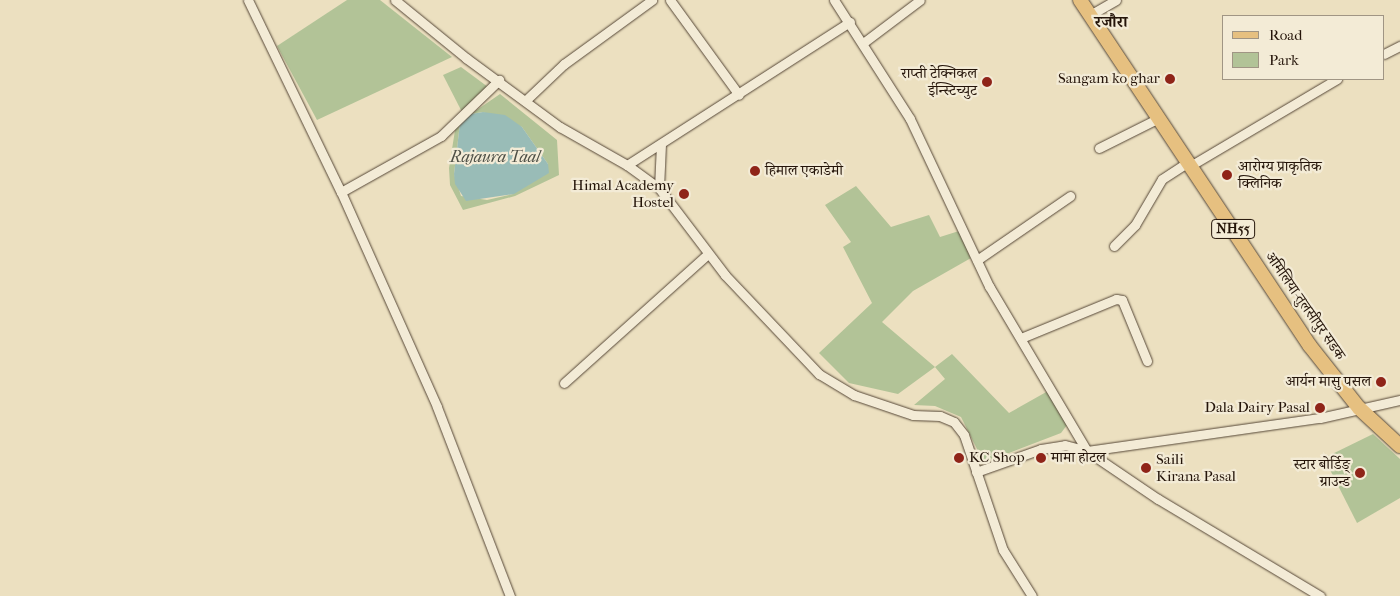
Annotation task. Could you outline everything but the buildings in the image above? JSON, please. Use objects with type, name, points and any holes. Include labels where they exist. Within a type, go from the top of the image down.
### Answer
[{"type":"main road","name":"अमिलिया-तुलसीपुर सडक","points":[[1080,0],[1310,346],[1359,408],[1400,446]]},
{"type":"street","points":[[248,0],[341,192],[437,407],[510,596]]},
{"type":"street","points":[[395,0],[576,138],[627,165],[659,188],[708,254],[805,360],[829,381],[854,395],[902,411],[940,416],[954,422],[964,435],[1003,550],[1032,596]]},
{"type":"street","points":[[405,0],[407,10]]},
{"type":"street","points":[[525,100],[564,64],[652,0]]},
{"type":"street","points":[[670,0],[739,95]]},
{"type":"street","points":[[834,0],[850,22],[910,119],[977,260],[1087,451]]},
{"type":"street","points":[[863,43],[920,0]]},
{"type":"street","points":[[1090,15],[1116,0]]},
{"type":"street","points":[[627,165],[739,95],[850,22]]},
{"type":"street","points":[[1385,54],[1400,46]]},
{"type":"street","points":[[341,192],[441,136],[499,80]]},
{"type":"street","points":[[1114,246],[1135,225],[1162,179],[1335,80]]},
{"type":"street","points":[[1099,148],[1159,118]]},
{"type":"street","points":[[659,188],[661,144]]},
{"type":"street","points":[[977,260],[1070,196]]},
{"type":"street","points":[[564,383],[708,254]]},
{"type":"street","points":[[1021,338],[1116,299],[1122,300],[1147,361]]},
{"type":"street","points":[[1087,451],[1320,418],[1400,400]]},
{"type":"street","points":[[976,472],[1041,450],[1064,445],[1087,451],[1158,499],[1320,596]]},
{"type":"green space","points":[[347,0],[380,0],[452,57],[317,120],[277,46]]},
{"type":"green space","points":[[461,67],[488,87],[462,112],[443,75]]},
{"type":"green space","points":[[500,94],[557,140],[559,175],[515,196],[463,210],[450,185],[449,168],[456,124],[460,123],[454,174],[461,196],[487,200],[513,194],[548,164],[522,127],[483,112],[471,114]]},
{"type":"green space","points":[[856,186],[891,227],[929,215],[940,237],[959,231],[971,258],[913,291],[882,322],[935,367],[898,394],[849,383],[819,353],[872,303],[843,247],[851,242],[825,205]]},
{"type":"green space","points":[[952,354],[1009,413],[1048,391],[1067,425],[1061,433],[988,461],[982,459],[961,417],[935,406],[914,405],[945,379],[935,367]]},
{"type":"green space","name":"स्टार बोर्डिङ् ग्राउन्ड","points":[[1373,434],[1400,459],[1400,498],[1357,523],[1324,458]]},
{"type":"water","name":"Rajaura Taal","points":[[483,112],[505,115],[522,127],[548,164],[549,173],[514,194],[466,201],[455,184],[454,174],[460,123],[471,114]]},
{"type":"place","name":"Sangam ko ghar","points":[[1170,79]]},
{"type":"place","name":"राप्ती टेक्निकल ईन्स्टिच्युट","points":[[987,82]]},
{"type":"place","name":"हिमाल एकाडेमी","points":[[755,171]]},
{"type":"place","name":"आरोग्य प्राकृतिक क्लिनिक","points":[[1227,175]]},
{"type":"place","name":"Himal Academy Hostel","points":[[684,194]]},
{"type":"place","name":"आर्यन मासु पसल","points":[[1381,382]]},
{"type":"place","name":"Dala Dairy Pasal","points":[[1320,408]]},
{"type":"place","name":"KC Shop","points":[[959,458]]},
{"type":"place","name":"मामा होटल","points":[[1041,458]]},
{"type":"place","name":"Saili Kirana Pasal","points":[[1146,468]]},
{"type":"place","name":"स्टार बोर्डिङ् ग्राउन्ड","points":[[1360,473]]},
{"type":"district","name":"रजौरा","points":[[1111,22]]}]
